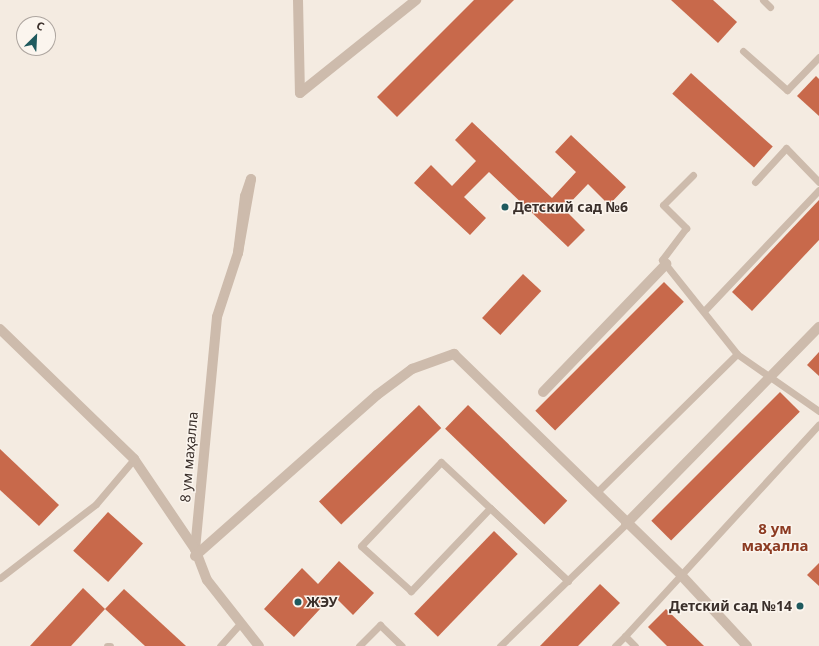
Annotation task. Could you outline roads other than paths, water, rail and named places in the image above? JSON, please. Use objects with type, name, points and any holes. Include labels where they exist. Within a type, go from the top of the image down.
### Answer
[{"type":"street","points":[[298,0],[300,94],[416,0]]},
{"type":"street","name":"8 ум маҳалла","points":[[195,552],[217,317],[238,253],[251,180],[245,196],[238,253]]},
{"type":"street","points":[[543,392],[666,264]]},
{"type":"street","points":[[626,524],[773,377],[819,327]]},
{"type":"street","points":[[0,329],[134,459],[195,552],[207,580],[259,646]]},
{"type":"street","points":[[195,552],[377,395],[412,369],[436,358],[454,354],[520,415],[626,524],[681,575],[747,646]]},
{"type":"lane","points":[[763,0],[770,7]]},
{"type":"lane","points":[[744,51],[788,90],[819,57]]},
{"type":"lane","points":[[755,182],[786,148],[819,182]]},
{"type":"lane","points":[[693,175],[663,206],[686,228],[662,260],[704,311],[736,354],[773,377],[819,411]]},
{"type":"lane","points":[[704,311],[819,190]]},
{"type":"lane","points":[[596,493],[736,354]]},
{"type":"lane","points":[[614,646],[625,636],[819,424]]},
{"type":"lane","points":[[0,578],[96,504],[134,459]]},
{"type":"lane","points":[[568,581],[534,550],[529,544],[490,508],[411,591],[361,546],[441,462],[556,570],[562,575],[568,581]]},
{"type":"lane","points":[[500,646],[626,524]]},
{"type":"lane","points":[[220,646],[241,623]]},
{"type":"lane","points":[[358,646],[380,625],[402,646]]},
{"type":"lane","points":[[625,636],[635,646]]},
{"type":"place","name":"Детский сад №6","points":[[505,207]]},
{"type":"place","name":"ЖЭУ","points":[[298,602]]},
{"type":"place","name":"Детский сад №14","points":[[800,606]]},
{"type":"district","name":"8 ум маҳалла","points":[[775,536]]}]
